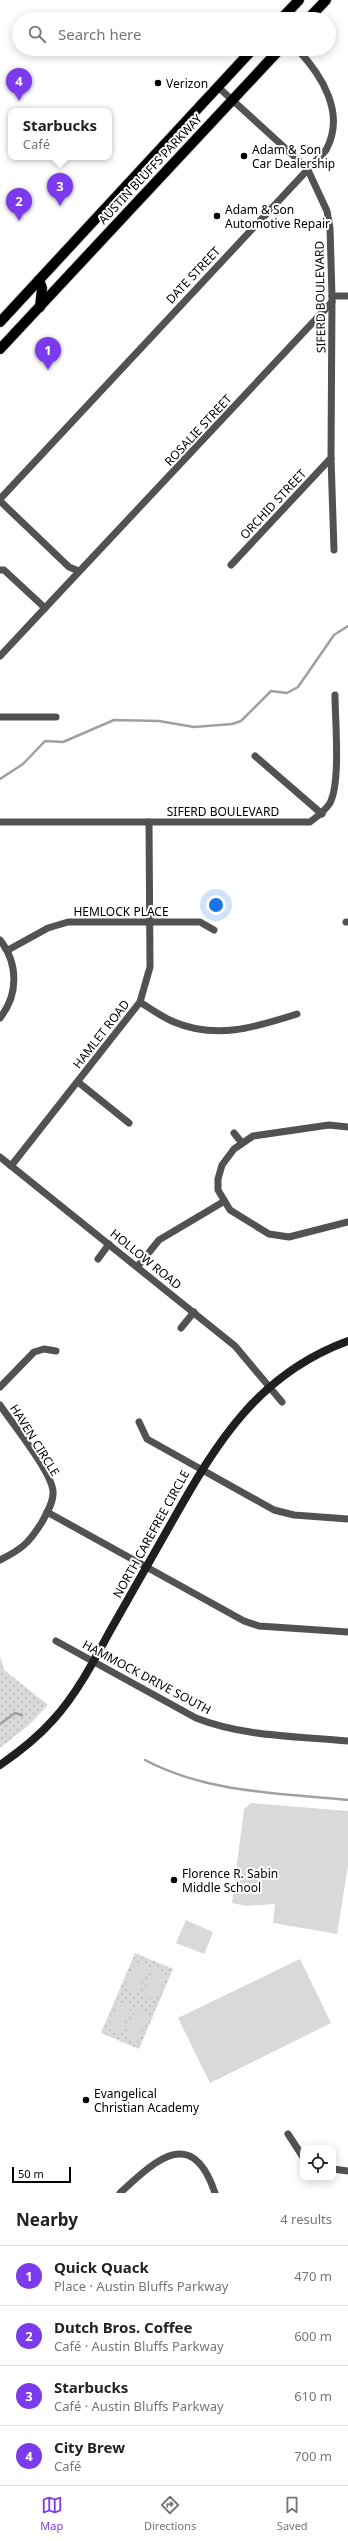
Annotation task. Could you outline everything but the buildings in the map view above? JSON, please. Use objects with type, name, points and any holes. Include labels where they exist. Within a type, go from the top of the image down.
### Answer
[{"type":"main road","points":[[288,12],[299,0]]},
{"type":"main road","points":[[315,12],[326,0]]},
{"type":"main road","name":"AUSTIN BLUFFS PARKWAY","points":[[0,322],[247,56]]},
{"type":"main road","name":"AUSTIN BLUFFS PARKWAY","points":[[0,349],[231,99],[273,56]]},
{"type":"main road","points":[[39,280],[42,288],[40,307]]},
{"type":"main road","name":"NORTH CAREFREE CIRCLE","points":[[0,1765],[29,1744],[54,1719],[94,1661],[201,1470],[231,1426],[270,1388],[308,1360],[348,1341]]},
{"type":"street","name":"DATE STREET","points":[[0,500],[307,168],[326,150],[332,140],[333,118],[327,89],[313,65],[304,56]]},
{"type":"street","name":"SIFERD BOULEVARD","points":[[218,87],[307,168],[327,211],[330,228],[332,299],[331,458],[334,550]]},
{"type":"street","points":[[332,299],[348,296]]},
{"type":"street","name":"ROSALIE STREET","points":[[0,656],[79,571],[87,566],[332,299]]},
{"type":"street","name":"ORCHID STREET","points":[[231,565],[331,458]]},
{"type":"street","points":[[0,500],[70,567],[79,571]]},
{"type":"street","points":[[0,570],[4,570],[15,579],[45,608]]},
{"type":"street","points":[[255,756],[322,814],[330,802],[336,778],[335,694]]},
{"type":"street","points":[[0,717],[56,717]]},
{"type":"street","name":"SIFERD BOULEVARD","points":[[0,822],[310,822],[322,814]]},
{"type":"street","name":"HAMLET ROAD","points":[[11,1166],[140,1002],[150,967],[149,822]]},
{"type":"street","name":"HEMLOCK PLACE","points":[[8,950],[48,928],[68,922],[200,922],[214,930]]},
{"type":"street","points":[[0,940],[8,950],[15,981],[7,1010],[0,1018]]},
{"type":"street","points":[[140,1002],[174,1022],[192,1028],[213,1031],[231,1032],[251,1028],[297,1014]]},
{"type":"street","points":[[78,1082],[129,1123]]},
{"type":"street","points":[[348,1127],[329,1125],[263,1133],[242,1143],[222,1165],[218,1179],[218,1190],[223,1202],[230,1210],[269,1234],[279,1237],[289,1237],[348,1222]]},
{"type":"street","points":[[234,1133],[242,1143]]},
{"type":"street","name":"HOLLOW ROAD","points":[[0,1158],[138,1266],[235,1346],[282,1402]]},
{"type":"street","points":[[138,1266],[159,1240],[223,1202]]},
{"type":"street","points":[[98,1259],[110,1244]]},
{"type":"street","points":[[181,1328],[194,1312]]},
{"type":"street","points":[[0,1387],[34,1352],[44,1349],[56,1351]]},
{"type":"street","name":"HAVEN CIRCLE","points":[[0,1405],[48,1478],[53,1491],[47,1512],[28,1544],[0,1560]]},
{"type":"street","points":[[140,1422],[147,1439],[274,1510],[294,1515],[348,1519]]},
{"type":"street","points":[[47,1512],[236,1618],[252,1624],[348,1632]]},
{"type":"street","name":"HAMMOCK DRIVE SOUTH","points":[[56,1641],[211,1724],[237,1731],[348,1741]]},
{"type":"street","points":[[288,2134],[300,2152]]},
{"type":"street","points":[[120,2193],[157,2160],[177,2154],[191,2157],[204,2166],[215,2193]]},
{"type":"street","points":[[336,2169],[348,2171]]},
{"type":"shaded area","points":[[0,1656],[4,1670],[48,1705],[30,1724],[0,1748]]},
{"type":"shaded area","points":[[251,1803],[348,1811],[348,1866],[337,1934],[273,1923],[275,1904],[247,1906],[232,1903],[244,1809]]},
{"type":"shaded area","points":[[186,1920],[213,1932],[204,1954],[176,1943]]},
{"type":"shaded area","points":[[135,1953],[173,1969],[139,2049],[101,2033]]},
{"type":"shaded area","points":[[300,1959],[331,2023],[210,2083],[178,2018]]},
{"type":"shaded area","points":[[136,1962],[148,1967],[137,1993],[125,1988]]},
{"type":"shaded area","points":[[154,1969],[166,1974],[155,2000],[142,1995]]},
{"type":"shaded area","points":[[119,2002],[131,2007],[120,2033],[108,2028]]},
{"type":"shaded area","points":[[136,2009],[149,2014],[137,2040],[125,2035]]},
{"type":"waterway","points":[[0,779],[23,764],[45,741],[63,742],[114,720],[159,721],[194,727],[232,724],[241,721],[271,691],[287,693],[298,687],[334,635],[348,626]]},
{"type":"waterway","points":[[0,1724],[15,1713],[22,1715]]},
{"type":"waterway","points":[[145,1760],[169,1771],[218,1785],[244,1790],[348,1800]]},
{"type":"place","name":"Verizon","points":[[158,83]]},
{"type":"place","name":"City Brew","points":[[19,101]]},
{"type":"place","name":"Adam & Son Car Dealership","points":[[244,156]]},
{"type":"place","name":"Starbucks","points":[[60,206]]},
{"type":"place","name":"Adam & Son Automotive Repair","points":[[217,216]]},
{"type":"place","name":"Dutch Bros. Coffee","points":[[19,221]]},
{"type":"place","name":"Quick Quack","points":[[48,370]]},
{"type":"place","name":"Florence R. Sabin Middle School","points":[[174,1880]]},
{"type":"place","name":"Evangelical Christian Academy","points":[[86,2100]]}]
